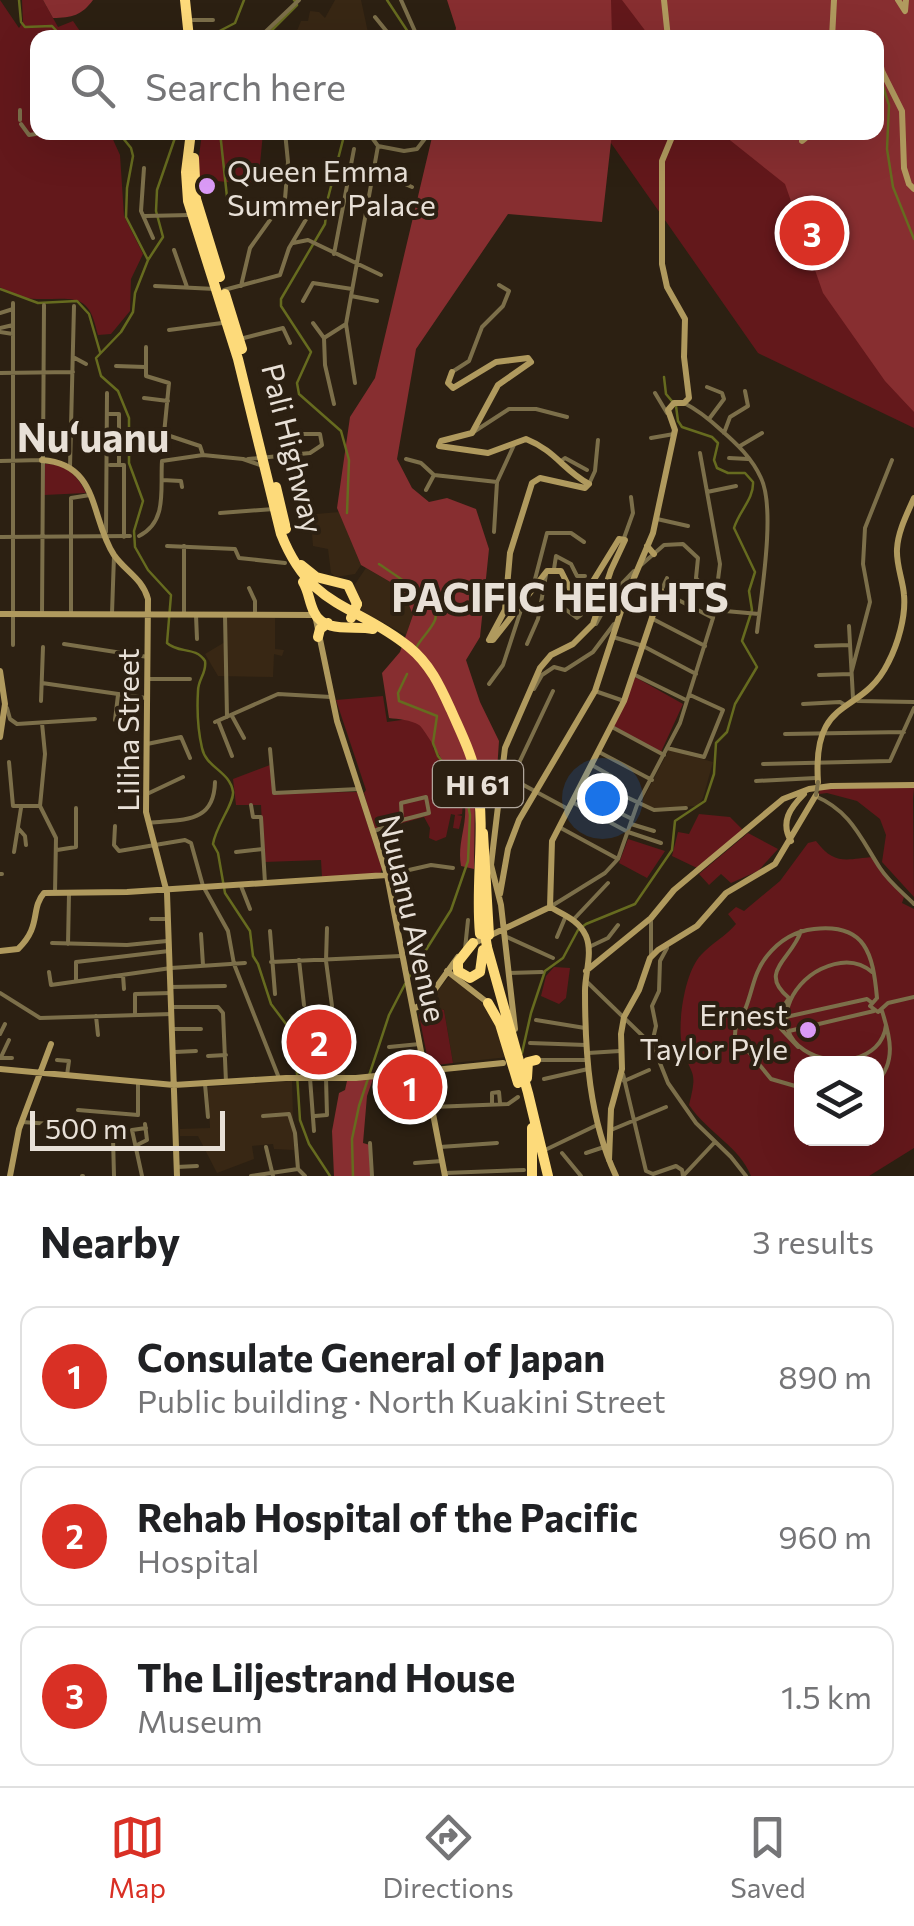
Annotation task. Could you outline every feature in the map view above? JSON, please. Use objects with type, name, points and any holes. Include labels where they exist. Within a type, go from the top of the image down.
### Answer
[{"type":"highway","points":[[188,0],[192,30]]},
{"type":"highway","points":[[188,0],[191,30]]},
{"type":"highway","name":"Pali Highway","points":[[195,140],[196,214],[240,339],[274,509],[291,560],[323,596],[407,643]]},
{"type":"highway","name":"Pali Highway","points":[[220,289],[291,560],[315,583],[418,652],[442,682],[478,762],[484,791],[480,940],[521,1090]]},
{"type":"highway","points":[[291,560],[316,577],[348,585],[355,594],[354,611],[337,624],[328,623],[320,629],[318,637]]},
{"type":"highway","points":[[291,560],[306,587],[315,616],[333,627],[369,628],[407,643]]},
{"type":"highway","points":[[315,616],[336,622],[354,611]]},
{"type":"highway","name":"Pali Highway","points":[[418,652],[439,683],[477,778],[480,940],[511,1058],[550,1176]]},
{"type":"highway","points":[[488,1003],[511,1058]]},
{"type":"highway","points":[[511,1058],[515,1029]]},
{"type":"highway","points":[[511,1058],[536,1060]]},
{"type":"highway","points":[[521,1090],[527,1066],[536,1060]]},
{"type":"highway","points":[[533,1124],[548,1149],[550,1176]]},
{"type":"highway","points":[[528,1173],[533,1124]]},
{"type":"street","points":[[288,0],[292,6]]},
{"type":"street","points":[[267,30],[299,0]]},
{"type":"street","points":[[402,0],[415,30]]},
{"type":"street","points":[[664,0],[667,30]]},
{"type":"street","points":[[832,30],[834,0]]},
{"type":"street","points":[[898,0],[905,10],[906,0]]},
{"type":"street","points":[[375,17],[386,30]]},
{"type":"street","points":[[193,20],[213,20]]},
{"type":"street","points":[[884,75],[902,111],[906,178],[914,189]]},
{"type":"street","points":[[20,110],[21,122],[30,135]]},
{"type":"street","points":[[242,286],[250,248],[285,199],[286,140]]},
{"type":"street","points":[[355,383],[346,324],[375,171],[378,146],[374,140]]},
{"type":"street","points":[[378,146],[404,151],[417,149],[424,140]]},
{"type":"street","points":[[670,408],[689,398],[685,319],[667,288],[662,264],[662,161],[671,140]]},
{"type":"street","points":[[334,254],[354,149]]},
{"type":"street","points":[[144,168],[142,216],[154,238]]},
{"type":"street","points":[[375,171],[412,186]]},
{"type":"street","points":[[154,286],[220,289],[280,275],[311,211]]},
{"type":"street","points":[[142,216],[196,214]]},
{"type":"street","points":[[293,243],[302,239],[311,242],[381,275]]},
{"type":"street","points":[[174,250],[188,287]]},
{"type":"street","points":[[303,300],[313,283],[377,301]]},
{"type":"street","points":[[472,433],[498,385],[531,362],[527,358],[496,362],[453,388],[448,383],[452,372],[469,361],[482,327],[506,301],[509,291],[499,285]]},
{"type":"street","points":[[42,614],[44,305]]},
{"type":"street","points":[[0,312],[13,306],[14,645]]},
{"type":"street","points":[[0,460],[42,460],[70,467],[74,306]]},
{"type":"street","points":[[169,330],[226,322]]},
{"type":"street","points":[[313,324],[324,338],[325,365],[334,404]]},
{"type":"street","points":[[324,338],[346,324]]},
{"type":"street","points":[[0,330],[13,325]]},
{"type":"street","points":[[240,339],[291,325]]},
{"type":"street","points":[[283,328],[290,343]]},
{"type":"street","points":[[0,330],[13,334]]},
{"type":"street","points":[[146,347],[144,374],[149,379],[169,383],[164,434],[200,446],[203,455]]},
{"type":"street","points":[[73,357],[86,364]]},
{"type":"street","points":[[116,366],[144,367]]},
{"type":"street","points":[[0,374],[73,372]]},
{"type":"street","points":[[707,387],[722,393],[724,399],[709,419]]},
{"type":"street","points":[[724,432],[730,417],[748,406],[745,390]]},
{"type":"street","points":[[106,537],[108,393]]},
{"type":"street","points":[[499,879],[534,790],[595,692],[657,518],[674,434],[670,408],[655,393]]},
{"type":"street","points":[[144,398],[168,401]]},
{"type":"street","points":[[684,403],[740,446],[761,478],[765,491],[766,572],[753,613],[756,632]]},
{"type":"street","points":[[567,417],[536,409],[509,409],[472,433],[438,445],[488,453],[516,441],[532,441],[552,451],[588,484]]},
{"type":"street","points":[[0,537],[127,536],[119,414],[108,414]]},
{"type":"street","points":[[740,446],[762,433]]},
{"type":"street","points":[[139,536],[158,521],[162,461],[203,455],[265,460],[310,453],[322,445],[320,434],[302,434]]},
{"type":"street","points":[[650,438],[674,434]]},
{"type":"street","points":[[551,570],[489,640],[505,610],[510,553],[532,482],[540,478],[585,488],[595,470],[598,440]]},
{"type":"street","points":[[494,532],[497,482],[516,441]]},
{"type":"street","points":[[413,1008],[421,1006],[448,970],[480,940],[550,907],[605,873],[618,859],[637,804],[668,748],[713,618],[720,564],[700,453]]},
{"type":"street","points":[[561,461],[565,458],[586,470]]},
{"type":"street","points":[[729,458],[748,459]]},
{"type":"street","points":[[243,459],[265,460]]},
{"type":"street","points":[[406,459],[421,462],[434,475],[497,482]]},
{"type":"street","points":[[851,674],[870,602],[863,564],[865,528],[892,460]]},
{"type":"street","points":[[108,465],[121,465]]},
{"type":"street","name":"Liliha Street","points":[[70,467],[83,480],[114,556],[142,584],[149,614],[146,794],[148,823],[166,889],[177,1172]]},
{"type":"street","points":[[426,490],[434,475]]},
{"type":"street","points":[[161,480],[180,481],[182,488]]},
{"type":"street","points":[[707,492],[736,486]]},
{"type":"street","points":[[71,614],[71,498],[90,495]]},
{"type":"street","points":[[591,628],[633,513],[631,497]]},
{"type":"street","points":[[651,956],[697,926],[726,892],[774,864],[816,796],[822,732],[845,705],[880,676],[893,651],[904,603],[898,546],[914,498]]},
{"type":"street","points":[[220,513],[274,509]]},
{"type":"street","points":[[657,518],[688,526]]},
{"type":"street","points":[[532,588],[547,534],[571,533],[584,542]]},
{"type":"street","points":[[579,600],[618,540],[624,538]]},
{"type":"street","points":[[515,1029],[492,847],[505,748],[530,691],[549,657],[591,628],[614,592],[654,554],[673,543],[694,551],[698,558],[696,578],[715,600]]},
{"type":"street","points":[[167,546],[236,549],[238,558],[291,560]]},
{"type":"street","points":[[184,546],[184,615]]},
{"type":"street","points":[[647,546],[654,554]]},
{"type":"street","points":[[112,614],[114,556]]},
{"type":"street","points":[[527,644],[556,556],[571,564],[576,576],[586,576]]},
{"type":"street","points":[[551,570],[562,572],[579,600],[581,615],[577,618],[565,609]]},
{"type":"street","points":[[550,907],[550,850],[624,701],[667,578]]},
{"type":"street","points":[[633,581],[713,618]]},
{"type":"street","points":[[248,588],[254,599],[255,615]]},
{"type":"street","points":[[489,684],[503,665],[524,600]]},
{"type":"street","points":[[714,610],[753,613]]},
{"type":"street","points":[[0,614],[315,616]]},
{"type":"street","points":[[196,615],[197,638]]},
{"type":"street","points":[[225,615],[230,716],[244,738]]},
{"type":"street","name":"Nuuanu Avenue","points":[[315,616],[331,697],[387,876],[445,1174]]},
{"type":"street","points":[[530,691],[554,667],[565,670],[582,661],[619,618]]},
{"type":"street","points":[[652,618],[705,646]]},
{"type":"street","points":[[849,626],[853,698]]},
{"type":"street","points":[[614,637],[643,646],[696,674]]},
{"type":"street","points":[[64,644],[148,658]]},
{"type":"street","points":[[816,646],[850,645]]},
{"type":"street","points":[[42,701],[43,647]]},
{"type":"street","points":[[0,671],[5,704],[14,723],[95,719]]},
{"type":"street","points":[[633,674],[723,710],[704,757],[668,748]]},
{"type":"street","points":[[819,674],[851,674]]},
{"type":"street","points":[[148,679],[190,678]]},
{"type":"street","points":[[42,683],[148,698]]},
{"type":"street","points":[[553,691],[519,763],[518,782],[628,832],[662,843]]},
{"type":"street","points":[[595,692],[624,701]]},
{"type":"street","points":[[232,756],[217,722],[283,694],[331,697]]},
{"type":"street","points":[[115,720],[118,695]]},
{"type":"street","points":[[763,764],[890,762],[914,705],[853,698]]},
{"type":"street","points":[[0,737],[5,704]]},
{"type":"street","points":[[803,704],[845,705]]},
{"type":"street","points":[[42,723],[45,754],[40,806],[52,828],[57,850],[55,893]]},
{"type":"street","points":[[612,727],[664,755]]},
{"type":"street","points":[[784,734],[904,732]]},
{"type":"street","points":[[147,744],[181,736],[190,758]]},
{"type":"street","points":[[270,749],[274,793],[360,789]]},
{"type":"street","points":[[599,752],[652,780]]},
{"type":"street","points":[[9,762],[15,808],[40,806]]},
{"type":"street","points":[[592,766],[610,776]]},
{"type":"street","points":[[146,794],[183,777]]},
{"type":"street","points":[[586,778],[654,810],[686,808]]},
{"type":"street","points":[[756,781],[818,780]]},
{"type":"street","points":[[148,823],[189,818],[207,810],[214,802],[215,782]]},
{"type":"street","points":[[586,976],[651,918],[674,890],[783,800],[809,789],[831,786],[914,785]]},
{"type":"street","points":[[790,841],[786,821],[809,789]]},
{"type":"street","points":[[816,796],[829,802],[862,836],[881,870],[914,904]]},
{"type":"street","points":[[374,831],[401,824],[401,803],[426,797],[430,812],[402,820]]},
{"type":"street","points":[[251,804],[253,817],[261,816],[265,883]]},
{"type":"street","points":[[608,807],[654,831]]},
{"type":"street","points":[[14,852],[21,808]]},
{"type":"street","points":[[57,850],[76,847],[76,808]]},
{"type":"street","points":[[115,826],[115,849],[189,841],[203,886],[228,931],[234,964],[278,1078]]},
{"type":"street","points":[[559,826],[618,859]]},
{"type":"street","points":[[16,827],[25,836],[26,846]]},
{"type":"street","points":[[236,852],[263,849]]},
{"type":"street","points":[[0,951],[21,948],[34,929],[40,896],[55,893],[387,876],[432,865],[453,868]]},
{"type":"street","points":[[557,936],[575,922],[608,883]]},
{"type":"street","points":[[241,885],[250,909]]},
{"type":"street","points":[[68,944],[69,892]]},
{"type":"street","points":[[550,907],[575,922],[588,947],[588,1057],[598,1126],[616,1176]]},
{"type":"street","points":[[651,918],[651,956],[640,990],[624,1018],[620,1051],[646,1171],[655,1173],[676,1166],[683,1176],[714,1142]]},
{"type":"street","points":[[150,919],[168,919]]},
{"type":"street","points":[[468,920],[480,940]]},
{"type":"street","points":[[588,947],[608,938],[618,925]]},
{"type":"street","points":[[327,928],[332,1006]]},
{"type":"street","points":[[794,1086],[773,1080],[740,1045],[734,1033],[761,965],[783,940],[801,932],[834,928],[849,931],[868,952],[886,1025],[890,1056],[884,1074]]},
{"type":"street","points":[[270,932],[275,994]]},
{"type":"street","points":[[504,932],[553,958]]},
{"type":"street","points":[[789,998],[778,987],[775,974],[801,932]]},
{"type":"street","points":[[201,934],[203,965]]},
{"type":"street","points":[[52,943],[169,941]]},
{"type":"street","points":[[652,1044],[656,1026],[652,1006],[660,985],[660,961],[668,944]]},
{"type":"street","points":[[76,981],[76,962],[170,952]]},
{"type":"street","points":[[271,962],[403,956]]},
{"type":"street","points":[[299,960],[304,1005]]},
{"type":"street","points":[[49,972],[51,985],[170,968],[245,963]]},
{"type":"street","points":[[875,976],[858,964],[831,965],[807,978],[789,998],[781,1010],[780,1026],[788,1040],[829,1058],[862,1057],[879,1046],[886,1025]]},
{"type":"street","points":[[448,970],[488,1003]]},
{"type":"street","points":[[509,974],[542,972]]},
{"type":"street","points":[[123,974],[124,989]]},
{"type":"street","points":[[586,976],[652,1044],[670,1087],[696,1124],[732,1157],[746,1176]]},
{"type":"street","points":[[134,1015],[134,994],[226,986]]},
{"type":"street","points":[[0,993],[40,1018],[218,1007],[223,1012],[226,1082]]},
{"type":"street","points":[[411,996],[418,1002],[428,998]]},
{"type":"street","points":[[789,1031],[874,1011],[914,997]]},
{"type":"street","points":[[789,998],[789,1031],[802,1049]]},
{"type":"street","points":[[871,1002],[877,998]]},
{"type":"street","points":[[786,1017],[867,999],[874,1011]]},
{"type":"street","points":[[96,1016],[98,1036]]},
{"type":"street","points":[[536,1020],[586,1028]]},
{"type":"street","points":[[0,1034],[5,1024]]},
{"type":"street","points":[[172,1029],[202,1029]]},
{"type":"street","points":[[9,1040],[1,1057],[12,1058]]},
{"type":"street","points":[[10,1176],[22,1122],[51,1044]]},
{"type":"street","points":[[389,1047],[420,1044]]},
{"type":"street","points":[[530,1044],[588,1057]]},
{"type":"street","points":[[173,1052],[196,1051]]},
{"type":"street","points":[[536,1060],[620,1051]]},
{"type":"street","points":[[208,1056],[226,1055]]},
{"type":"street","points":[[544,1079],[588,1057]]},
{"type":"street","points":[[0,1069],[174,1085],[373,1076],[511,1058]]},
{"type":"street","points":[[57,1060],[69,1061],[68,1075]]},
{"type":"street","points":[[608,1160],[614,1096],[622,1069]]},
{"type":"street","points":[[624,1081],[649,1070]]},
{"type":"street","points":[[301,1078],[311,1116],[327,1115],[326,1078]]},
{"type":"street","points":[[78,1110],[138,1116],[138,1082]]},
{"type":"street","points":[[205,1084],[208,1117]]},
{"type":"street","points":[[432,1107],[508,1104],[521,1090]]},
{"type":"street","points":[[492,1105],[492,1093],[500,1092],[500,1105]]},
{"type":"street","points":[[586,1153],[604,1146],[610,1133],[666,1107]]},
{"type":"street","points":[[260,1116],[289,1114],[298,1169],[305,1176]]},
{"type":"street","points":[[314,1116],[314,1131]]},
{"type":"street","points":[[22,1122],[66,1125]]},
{"type":"street","points":[[138,1145],[146,1144],[145,1126],[132,1130],[142,1176]]},
{"type":"street","points":[[548,1149],[598,1126]]},
{"type":"street","points":[[113,1138],[114,1176]]},
{"type":"street","points":[[440,1147],[496,1142]]},
{"type":"street","points":[[370,1143],[372,1176]]},
{"type":"street","points":[[266,1146],[272,1173]]},
{"type":"street","points":[[562,1153],[581,1176]]},
{"type":"street","points":[[414,1163],[442,1161]]},
{"type":"street","points":[[177,1172],[198,1166]]},
{"type":"street","points":[[251,1176],[298,1169]]},
{"type":"street","points":[[445,1174],[528,1173]]},
{"type":"shaded area","points":[[0,0],[19,28],[23,22],[22,0],[43,0],[58,27],[73,21],[79,30],[30,30],[30,140],[113,140],[120,155],[124,216],[143,254],[131,279],[130,311],[111,334],[98,335],[90,311],[78,301],[23,297],[0,287]]},
{"type":"shaded area","points":[[43,0],[93,0],[76,15],[53,18]]},
{"type":"shaded area","points":[[335,0],[361,0],[367,30],[297,30],[301,21],[308,21],[310,11],[325,18]]},
{"type":"shaded area","points":[[447,0],[611,0],[612,30],[456,28]]},
{"type":"shaded area","points":[[465,0],[914,0],[914,428],[758,353],[609,140],[884,140],[884,30],[497,30]]},
{"type":"shaded area","points":[[622,0],[914,0],[914,412],[885,381],[823,293],[785,184],[730,140],[884,140],[884,30],[645,30]]},
{"type":"shaded area","points":[[201,140],[262,140],[258,185],[196,179]]},
{"type":"shaded area","points":[[431,140],[611,140],[602,222],[508,214],[416,349],[397,459],[412,488],[429,502],[447,498],[476,509],[489,549],[480,637],[466,660],[499,741],[496,786],[475,793],[474,869],[461,866],[465,805],[459,790],[419,725],[389,718],[382,673],[400,652],[413,615],[406,598],[392,583],[361,565],[337,508],[350,417],[375,378]]},
{"type":"shaded area","points":[[45,464],[70,471],[86,493],[44,495]]},
{"type":"shaded area","points":[[339,512],[361,565],[355,574],[336,577],[331,573],[328,549],[313,546],[312,533],[316,528],[314,523],[306,524],[305,515]]},
{"type":"shaded area","points":[[366,568],[392,583],[406,598],[413,615],[406,635],[358,609],[353,587]]},
{"type":"shaded area","points":[[224,618],[275,618],[275,649],[284,650],[282,656],[274,654],[273,677],[218,676],[205,654],[225,642]]},
{"type":"shaded area","points":[[635,677],[683,704],[661,752],[613,727]]},
{"type":"shaded area","points":[[383,696],[387,722],[423,717],[435,722],[433,748],[464,794],[462,814],[457,815],[462,816],[459,829],[453,828],[455,815],[451,814],[446,837],[436,841],[429,838],[430,828],[424,817],[374,831],[366,790],[336,700]]},
{"type":"shaded area","points":[[669,750],[713,762],[698,806],[654,808],[641,803]]},
{"type":"shaded area","points":[[270,765],[274,793],[357,792],[382,869],[379,876],[322,877],[321,860],[264,862],[261,805],[236,805],[233,779]]},
{"type":"shaded area","points":[[914,787],[914,897],[882,862],[886,835],[880,819],[857,801],[819,794],[820,788]]},
{"type":"shaded area","points":[[699,814],[730,817],[743,830],[697,868],[672,856],[678,832],[689,834]]},
{"type":"shaded area","points":[[748,833],[778,849],[758,871],[731,883],[721,874],[709,885],[699,874]]},
{"type":"shaded area","points":[[628,839],[665,851],[647,878],[619,863]]},
{"type":"shaded area","points":[[816,841],[835,858],[874,857],[904,897],[902,903],[914,909],[914,1148],[869,1176],[751,1176],[739,1156],[689,1105],[693,1078],[682,1045],[681,1024],[695,963],[736,924],[728,914],[736,907],[744,911],[780,881],[808,843]]},
{"type":"shaded area","points":[[554,967],[570,968],[566,998],[559,1004],[541,996],[546,976]]},
{"type":"shaded area","points":[[450,976],[493,1012],[508,1057],[453,1063],[444,1010],[425,1005]]},
{"type":"shaded area","points":[[425,1005],[444,1010],[453,1063],[429,1066],[419,1015]]},
{"type":"shaded area","points":[[336,1013],[338,1027],[343,1029],[345,1078],[298,1077],[289,1014]]},
{"type":"shaded area","points":[[373,1079],[367,1096],[363,1143],[370,1145],[371,1176],[334,1176],[332,1131],[339,1093],[345,1090],[347,1081]]},
{"type":"shaded area","points":[[292,1081],[294,1150],[274,1149],[273,1144],[252,1146],[254,1159],[217,1173],[198,1136],[180,1136],[180,1129],[210,1128],[208,1087]]},
{"type":"waterway","points":[[19,0],[25,27],[52,26],[56,30]]},
{"type":"waterway","points":[[221,30],[235,23],[244,0]]},
{"type":"waterway","points":[[387,0],[407,30]]},
{"type":"waterway","points":[[272,30],[297,5]]},
{"type":"waterway","points":[[884,90],[889,105],[887,149],[893,187],[914,239]]},
{"type":"waterway","points":[[124,140],[133,156],[126,217],[148,260],[135,293],[133,312],[121,332],[96,358],[101,376],[118,391],[129,418],[129,463],[143,501],[134,531],[135,547],[148,570],[171,595],[167,643],[197,653],[205,661],[198,687],[202,748],[233,792],[213,844],[225,893],[250,931],[253,956],[271,1004],[289,1028],[296,1059],[300,1120],[309,1144],[330,1176]]},
{"type":"waterway","points":[[148,260],[163,237],[156,211],[157,190],[174,140]]},
{"type":"waterway","points":[[221,140],[227,197]]},
{"type":"waterway","points":[[343,140],[325,224],[281,299],[281,306],[311,352],[297,383],[299,394],[341,431],[349,460],[347,513]]},
{"type":"waterway","points":[[0,289],[38,303],[77,301],[89,314],[100,352]]},
{"type":"waterway","points":[[522,1053],[545,971],[563,958],[578,930],[586,924],[635,904],[672,850],[675,821],[705,801],[714,774],[716,743],[727,732],[735,704],[757,667],[742,641],[752,610],[749,591],[755,572],[734,528],[753,482],[745,473],[717,468],[714,460],[718,443],[712,437],[682,427],[676,406],[666,394],[664,377]]},
{"type":"waterway","points":[[379,564],[414,589],[435,613],[433,624],[416,648]]},
{"type":"waterway","points":[[407,674],[398,693],[399,701],[437,716],[433,743],[466,793],[470,815],[468,861],[451,910],[409,977]]},
{"type":"waterway","points":[[353,1176],[352,1139],[359,1106],[389,1015],[405,984]]},
{"type":"place","name":"Queen Emma Summer Palace","points":[[207,186]]},
{"type":"place","name":"The Liljestrand House","points":[[812,233]]},
{"type":"place","name":"Ernest Taylor Pyle","points":[[808,1030]]},
{"type":"place","name":"Rehab Hospital of the Pacific","points":[[319,1042]]},
{"type":"place","name":"Consulate General of Japan","points":[[410,1087]]},
{"type":"district","name":"Nuʻuanu","points":[[93,435]]},
{"type":"district","name":"PACIFIC HEIGHTS","points":[[560,595]]}]
